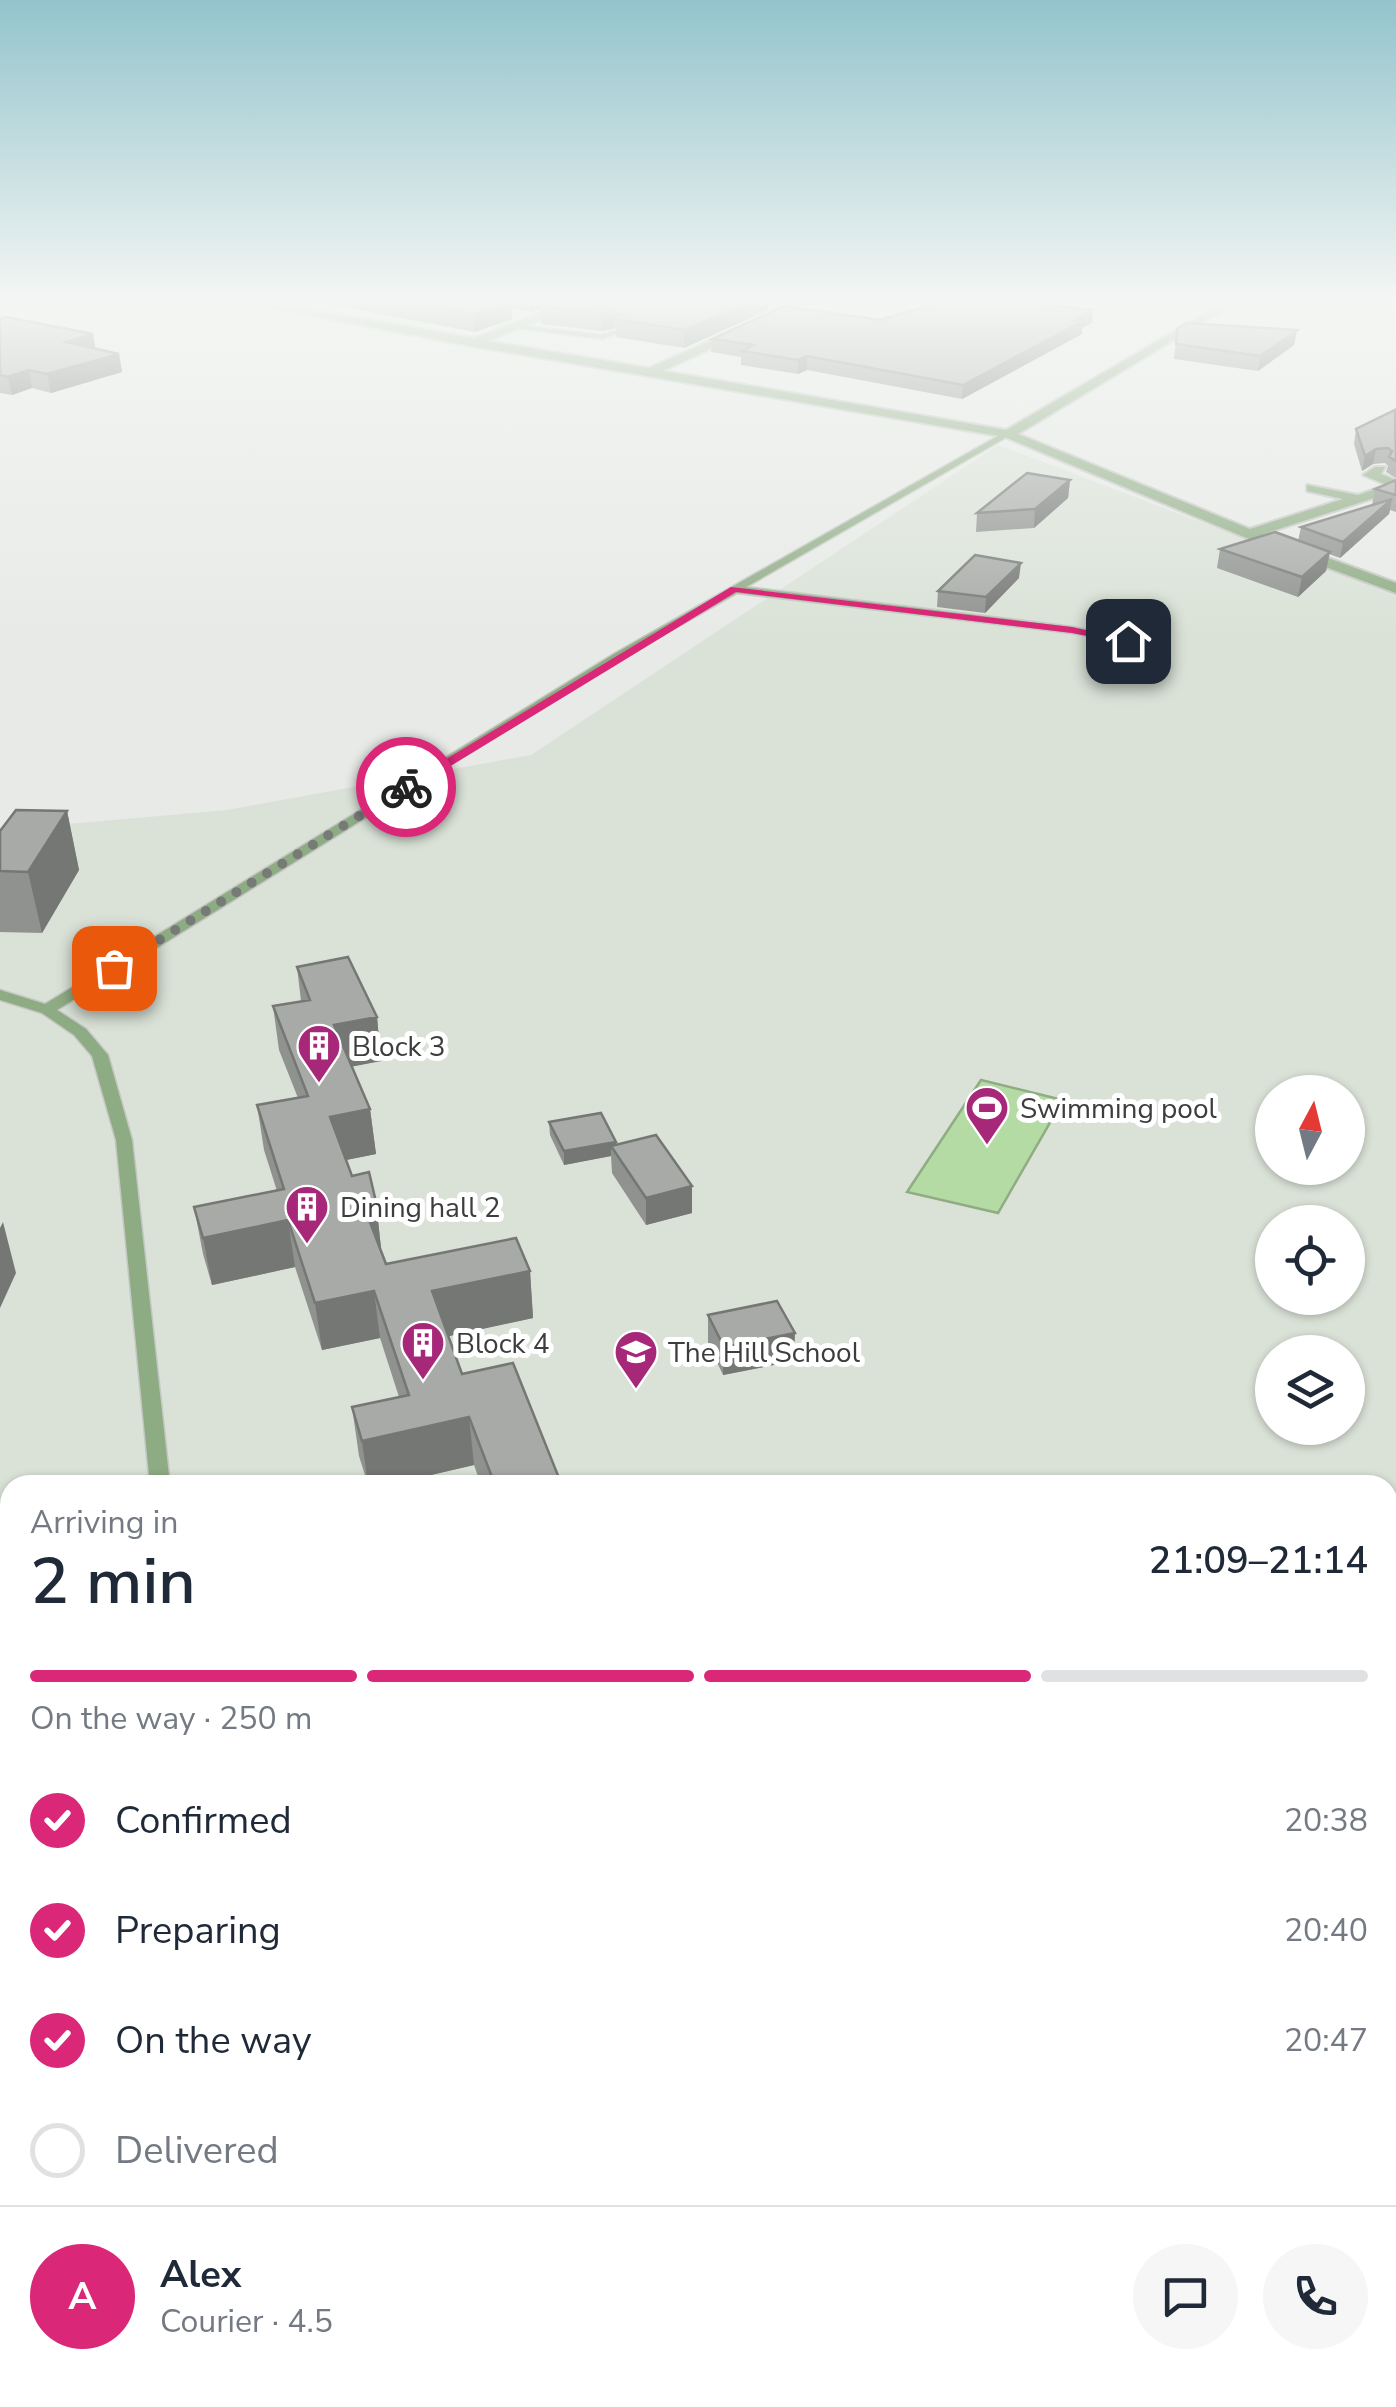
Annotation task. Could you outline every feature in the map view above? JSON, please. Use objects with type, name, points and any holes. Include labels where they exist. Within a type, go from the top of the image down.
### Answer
[{"type":"street","points":[[886,413],[1008,434],[1249,534],[1396,588]]},
{"type":"street","points":[[1008,434],[1043,413]]},
{"type":"street","points":[[1380,470],[1370,475],[1396,486]]},
{"type":"street","points":[[1249,534],[1396,486]]},
{"type":"street","points":[[1312,488],[1358,499]]},
{"type":"lane","points":[[48,1010],[618,656],[1008,434]]},
{"type":"lane","points":[[734,589],[1072,630],[1128,641]]},
{"type":"lane","points":[[0,996],[48,1010],[80,1032],[100,1055],[124,1140],[159,1475]]},
{"type":"shaded area","name":"The Hill School","points":[[998,445],[1396,596],[1396,1475],[0,1475],[0,830],[227,810],[531,755]]},
{"type":"shaded area","name":"Swimming pool","points":[[981,1080],[1063,1100],[998,1213],[907,1192]]},
{"type":"building","points":[[1395,413],[1396,461],[1389,457],[1392,451],[1388,448],[1365,456],[1356,429]]},
{"type":"building","points":[[1027,473],[1070,480],[1035,509],[977,513]]},
{"type":"building","points":[[1396,480],[1396,495],[1375,489]]},
{"type":"building","points":[[1392,499],[1343,542],[1301,527]]},
{"type":"building","points":[[1275,532],[1330,552],[1302,577],[1220,549]]},
{"type":"building","points":[[975,555],[1021,563],[986,597],[938,591]]},
{"type":"building","points":[[16,810],[67,811],[28,872],[0,871],[0,831]]},
{"type":"building","points":[[348,957],[377,1017],[334,1025],[370,1109],[330,1117],[352,1176],[369,1172],[376,1202],[363,1204],[386,1264],[516,1238],[530,1271],[432,1291],[462,1374],[513,1363],[558,1475],[491,1475],[469,1417],[362,1441],[352,1407],[409,1395],[374,1291],[315,1303],[288,1220],[203,1238],[194,1207],[284,1189],[257,1105],[308,1096],[273,1006],[310,1000],[297,967]]},
{"type":"building","points":[[601,1113],[616,1142],[564,1151],[549,1122]]},
{"type":"building","points":[[656,1135],[692,1186],[646,1198],[611,1146]]},
{"type":"building","points":[[777,1301],[795,1333],[724,1347],[708,1315]]},
{"type":"way so far","points":[[114,968],[406,787]]},
{"type":"place","name":"Block 3","points":[[319,1084]]},
{"type":"place","name":"Swimming pool","points":[[987,1146]]},
{"type":"place","name":"Dining hall 2","points":[[307,1245]]},
{"type":"place","name":"Block 4","points":[[423,1381]]},
{"type":"place","name":"The Hill School","points":[[636,1390]]},
{"type":"route","points":[[406,787],[734,589],[1072,630],[1128,641]]}]
